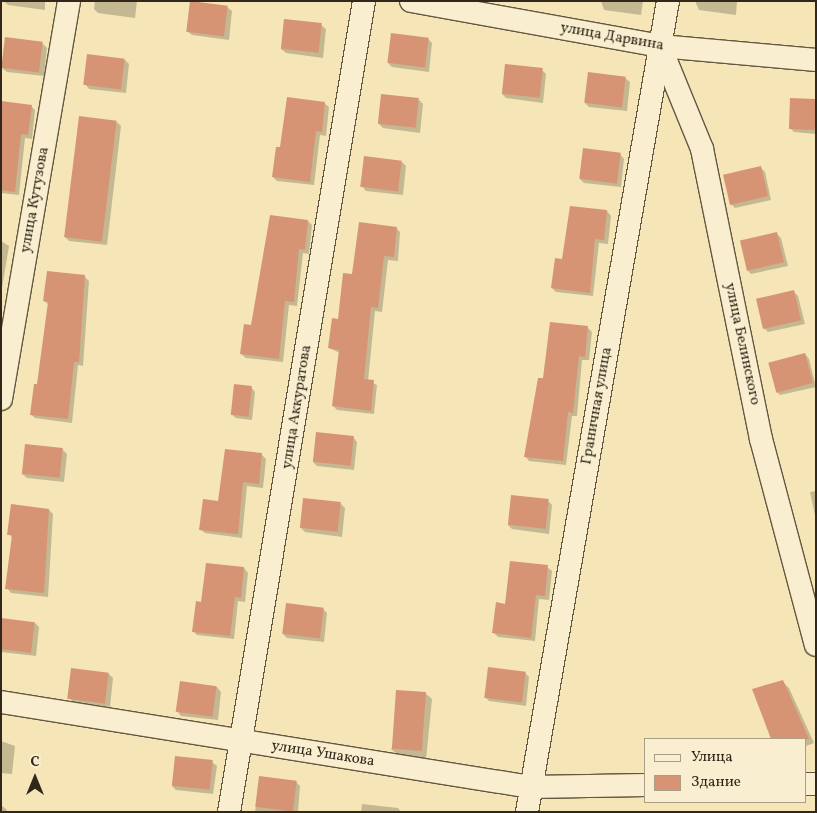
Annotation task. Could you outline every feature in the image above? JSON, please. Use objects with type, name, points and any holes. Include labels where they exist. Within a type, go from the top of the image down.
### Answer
[{"type":"street","name":"улица Кутузова","points":[[1,399],[69,1]]},
{"type":"street","name":"улица Аккуратова","points":[[230,812],[364,1]]},
{"type":"street","name":"улица Дарвина","points":[[411,1],[660,46],[816,60]]},
{"type":"street","name":"Граничная улица","points":[[527,812],[668,1]]},
{"type":"street","name":"улица Белинского","points":[[660,46],[702,150],[761,439],[816,644]]},
{"type":"street","name":"улица Ушакова","points":[[1,702],[531,787],[644,786]]},
{"type":"building","points":[[190,1],[228,6],[224,36],[186,32]]},
{"type":"building","points":[[284,19],[322,23],[319,53],[281,49]]},
{"type":"building","points":[[391,33],[429,38],[425,67],[387,63]]},
{"type":"building","points":[[5,37],[43,42],[39,72],[1,68]]},
{"type":"building","points":[[87,54],[125,59],[121,89],[83,85]]},
{"type":"building","points":[[505,64],[543,68],[540,98],[502,94]]},
{"type":"building","points":[[588,72],[626,77],[622,107],[584,103]]},
{"type":"building","points":[[381,94],[419,98],[416,128],[378,124]]},
{"type":"building","points":[[287,97],[325,102],[322,132],[316,131],[310,182],[272,177],[276,147],[280,147]]},
{"type":"building","points":[[790,98],[816,99],[815,130],[789,129]]},
{"type":"building","points":[[1,101],[32,105],[28,135],[21,134],[15,192],[1,190]]},
{"type":"building","points":[[79,116],[117,121],[102,242],[64,237]]},
{"type":"building","points":[[583,148],[621,153],[617,183],[579,179]]},
{"type":"building","points":[[364,156],[402,161],[398,191],[360,187]]},
{"type":"building","points":[[761,166],[768,196],[730,205],[723,175]]},
{"type":"building","points":[[570,206],[607,210],[604,240],[595,239],[590,293],[551,288],[555,258],[562,259]]},
{"type":"building","points":[[270,215],[308,220],[305,250],[299,249],[294,302],[285,301],[279,359],[240,354],[244,324],[251,325]]},
{"type":"building","points":[[359,222],[397,227],[394,257],[384,256],[378,308],[371,307],[364,379],[374,380],[371,411],[332,406],[339,350],[328,348],[332,318],[338,319],[343,273],[352,274]]},
{"type":"building","points":[[777,232],[784,262],[747,271],[740,241]]},
{"type":"building","points":[[47,271],[85,275],[79,362],[74,362],[68,419],[30,415],[34,384],[37,384],[48,302],[43,301]]},
{"type":"building","points":[[794,290],[801,320],[763,329],[756,299]]},
{"type":"building","points":[[550,322],[588,326],[585,357],[579,356],[573,413],[568,412],[563,461],[524,457],[538,378],[543,378]]},
{"type":"building","points":[[805,353],[813,383],[776,393],[768,363]]},
{"type":"building","points":[[234,384],[252,386],[249,417],[231,415]]},
{"type":"building","points":[[316,432],[354,436],[351,466],[313,462]]},
{"type":"building","points":[[25,444],[63,448],[60,478],[22,474]]},
{"type":"building","points":[[225,449],[262,453],[259,484],[243,482],[238,534],[199,530],[203,499],[218,501]]},
{"type":"building","points":[[511,495],[549,499],[546,529],[508,525]]},
{"type":"building","points":[[303,498],[341,502],[338,532],[300,528]]},
{"type":"building","points":[[11,504],[49,509],[44,593],[5,589],[12,535],[7,535]]},
{"type":"building","points":[[510,561],[548,565],[545,596],[536,595],[531,638],[492,633],[496,602],[505,604]]},
{"type":"building","points":[[206,563],[244,567],[241,598],[235,597],[230,636],[192,632],[196,601],[201,602]]},
{"type":"building","points":[[286,603],[324,608],[320,638],[282,634]]},
{"type":"building","points":[[1,618],[35,622],[31,653],[1,649]]},
{"type":"building","points":[[488,667],[526,672],[522,702],[484,698]]},
{"type":"building","points":[[71,668],[109,673],[105,703],[67,699]]},
{"type":"building","points":[[783,680],[809,739],[771,738],[752,689]]},
{"type":"building","points":[[180,681],[217,686],[212,717],[176,712]]},
{"type":"building","points":[[396,690],[426,692],[422,751],[392,749]]},
{"type":"building","points":[[175,756],[213,760],[210,790],[172,786]]},
{"type":"building","points":[[259,776],[297,781],[293,811],[255,807]]}]
